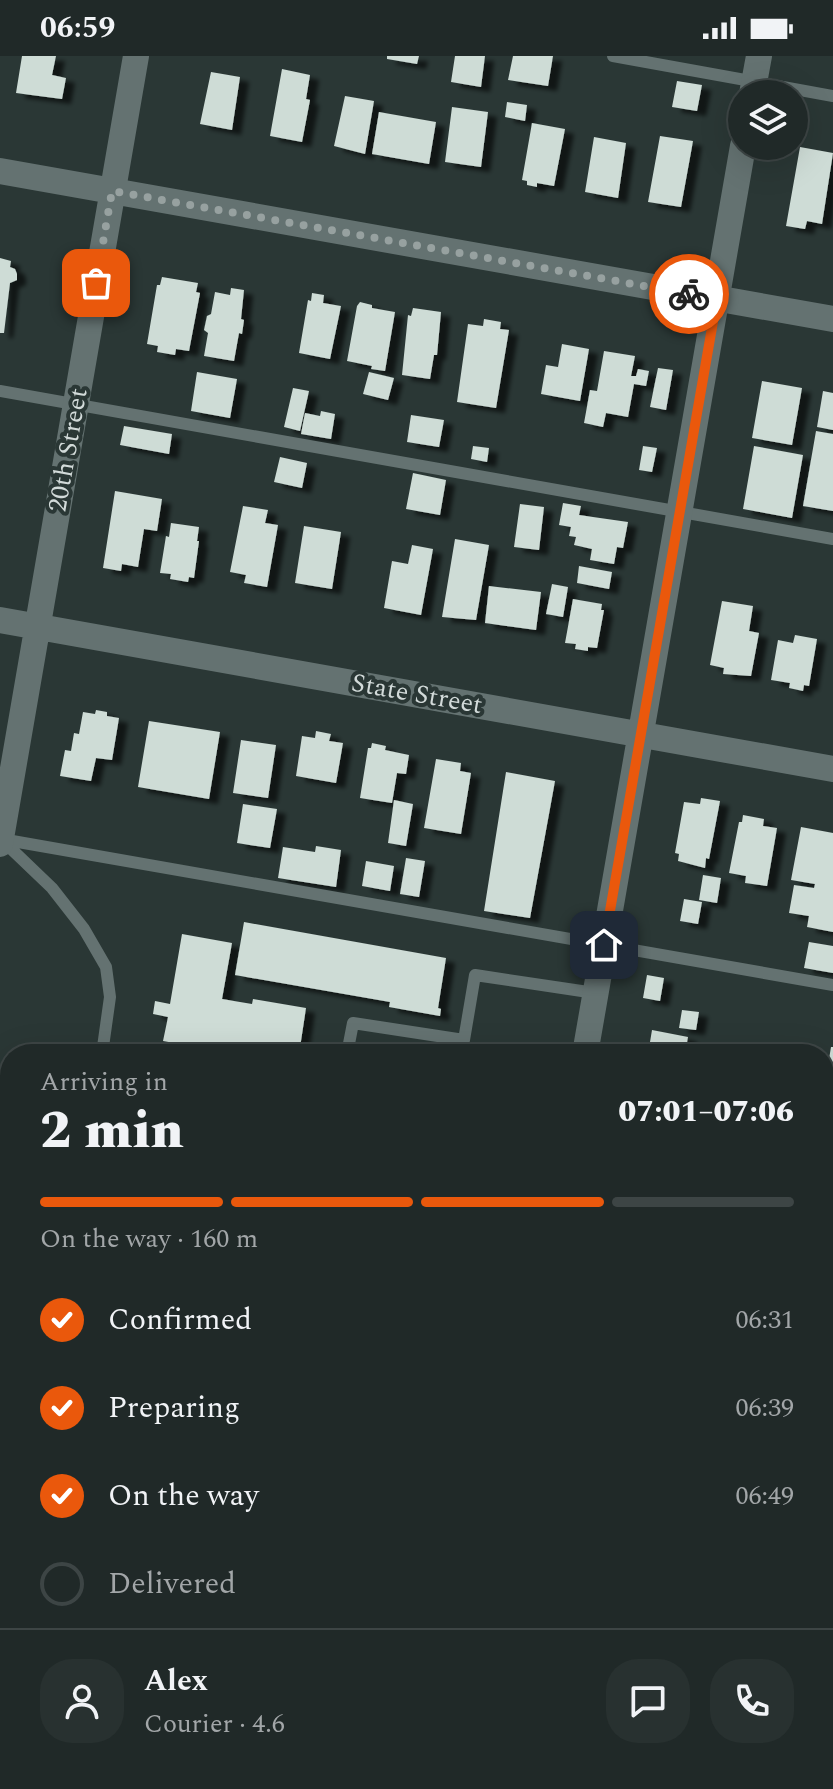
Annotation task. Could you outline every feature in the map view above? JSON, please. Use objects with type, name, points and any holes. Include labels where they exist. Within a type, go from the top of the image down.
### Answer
[{"type":"street","name":"20th Street","points":[[0,841],[136,56]]},
{"type":"street","points":[[587,1044],[741,160]]},
{"type":"street","points":[[0,171],[833,319]]},
{"type":"street","name":"State Street","points":[[0,620],[833,769]]},
{"type":"lane","points":[[613,56],[755,77],[833,96]]},
{"type":"lane","points":[[0,391],[833,539]]},
{"type":"lane","points":[[0,841],[833,985]]},
{"type":"lane","points":[[0,841],[52,888],[84,929],[106,967],[110,997],[103,1044]]},
{"type":"lane","points":[[349,1044],[353,1023],[464,1040],[475,975],[595,993]]},
{"type":"building","points":[[22,56],[56,56],[52,75],[66,78],[62,99],[16,93]]},
{"type":"building","points":[[387,56],[419,56],[417,64],[387,59]]},
{"type":"building","points":[[455,56],[485,56],[481,87],[451,82]]},
{"type":"building","points":[[513,56],[553,56],[548,86],[508,80]]},
{"type":"building","points":[[282,69],[310,75],[306,99],[310,100],[302,142],[270,136]]},
{"type":"building","points":[[211,72],[240,77],[232,130],[200,124]]},
{"type":"building","points":[[677,81],[702,85],[697,111],[672,107]]},
{"type":"building","points":[[345,96],[374,101],[365,154],[334,146]]},
{"type":"building","points":[[507,102],[527,105],[525,121],[505,117]]},
{"type":"building","points":[[452,107],[488,112],[481,167],[445,162]]},
{"type":"building","points":[[379,112],[436,122],[429,164],[372,154]]},
{"type":"building","points":[[532,123],[565,129],[554,186],[537,183],[537,187],[527,185],[527,181],[522,180]]},
{"type":"building","points":[[660,136],[693,141],[681,207],[648,202]]},
{"type":"building","points":[[594,137],[626,143],[618,198],[585,192]]},
{"type":"building","points":[[808,148],[833,153],[822,224],[807,221],[805,229],[786,226],[798,160],[808,160]]},
{"type":"building","points":[[0,258],[11,261],[10,267],[17,274],[17,280],[10,283],[4,333],[0,333]]},
{"type":"building","points":[[162,277],[198,283],[196,292],[200,293],[189,351],[176,349],[175,355],[157,352],[158,346],[147,344],[157,285],[160,285]]},
{"type":"building","points":[[231,288],[244,290],[241,319],[244,320],[234,361],[204,356],[208,333],[204,330],[215,292],[230,295]]},
{"type":"building","points":[[312,293],[324,295],[323,303],[341,306],[330,359],[299,353],[308,300],[311,301]]},
{"type":"building","points":[[360,302],[372,305],[372,308],[395,312],[385,371],[347,361]]},
{"type":"building","points":[[413,308],[441,312],[437,355],[434,355],[430,379],[402,375],[408,315],[411,316]]},
{"type":"building","points":[[484,319],[501,322],[500,329],[509,330],[496,408],[457,402],[468,324],[483,326]]},
{"type":"building","points":[[562,344],[589,349],[580,401],[541,394],[546,365],[558,367]]},
{"type":"building","points":[[604,351],[635,356],[631,376],[636,376],[638,369],[649,371],[646,386],[634,384],[628,417],[606,413],[603,427],[584,423],[590,390],[597,391]]},
{"type":"building","points":[[658,368],[673,370],[666,410],[650,407]]},
{"type":"building","points":[[197,372],[237,379],[230,418],[191,411]]},
{"type":"building","points":[[369,372],[394,378],[388,400],[363,394]]},
{"type":"building","points":[[762,381],[802,388],[792,445],[752,438]]},
{"type":"building","points":[[293,388],[309,391],[300,431],[284,427]]},
{"type":"building","points":[[823,391],[833,393],[833,430],[817,427]]},
{"type":"building","points":[[321,411],[335,414],[331,439],[301,434],[305,413],[320,416]]},
{"type":"building","points":[[411,415],[444,420],[439,447],[407,442]]},
{"type":"building","points":[[124,426],[172,434],[169,454],[120,445]]},
{"type":"building","points":[[816,431],[833,434],[833,511],[803,506]]},
{"type":"building","points":[[473,446],[489,448],[487,462],[471,459]]},
{"type":"building","points":[[643,446],[657,448],[652,472],[639,470]]},
{"type":"building","points":[[754,446],[803,455],[792,518],[743,509]]},
{"type":"building","points":[[280,457],[307,463],[302,488],[274,482]]},
{"type":"building","points":[[413,473],[446,480],[440,515],[406,509]]},
{"type":"building","points":[[115,491],[162,499],[157,531],[144,529],[138,567],[122,564],[121,571],[103,568]]},
{"type":"building","points":[[563,503],[581,506],[579,515],[628,522],[623,548],[617,547],[614,564],[590,560],[592,549],[574,545],[576,537],[569,536],[571,527],[559,525]]},
{"type":"building","points":[[520,504],[544,507],[539,550],[514,547]]},
{"type":"building","points":[[243,506],[268,510],[265,523],[278,525],[267,587],[244,583],[246,575],[230,572]]},
{"type":"building","points":[[171,523],[199,527],[194,578],[189,577],[188,582],[170,579],[171,574],[160,573]]},
{"type":"building","points":[[304,526],[341,532],[332,589],[295,583]]},
{"type":"building","points":[[455,539],[489,545],[476,620],[442,617]]},
{"type":"building","points":[[412,545],[433,549],[421,615],[384,608],[392,561],[408,564]]},
{"type":"building","points":[[579,566],[612,572],[609,589],[577,583]]},
{"type":"building","points":[[552,584],[568,587],[563,617],[546,614]]},
{"type":"building","points":[[489,586],[541,592],[536,630],[485,623]]},
{"type":"building","points":[[573,599],[602,604],[601,610],[604,610],[597,648],[588,647],[588,651],[575,649],[576,644],[565,643]]},
{"type":"building","points":[[722,601],[753,606],[749,631],[759,633],[751,676],[723,674],[724,668],[710,665]]},
{"type":"building","points":[[795,635],[817,639],[809,686],[804,685],[803,691],[789,688],[790,683],[771,680],[778,640],[793,643]]},
{"type":"building","points":[[96,710],[119,718],[112,760],[96,758],[91,781],[60,776],[65,750],[71,751],[74,733],[79,734],[83,712],[95,714]]},
{"type":"building","points":[[149,721],[220,732],[209,799],[138,787]]},
{"type":"building","points":[[316,731],[331,734],[329,741],[343,743],[336,783],[296,776],[302,736],[315,738]]},
{"type":"building","points":[[241,740],[276,745],[268,798],[233,793]]},
{"type":"building","points":[[372,743],[386,746],[385,750],[409,755],[406,774],[397,773],[392,803],[360,798],[368,748]]},
{"type":"building","points":[[436,759],[461,763],[460,771],[471,773],[461,834],[424,828]]},
{"type":"building","points":[[506,772],[555,781],[530,918],[484,911]]},
{"type":"building","points":[[701,798],[720,801],[705,868],[678,861],[679,854],[675,853],[684,802],[700,804]]},
{"type":"building","points":[[394,800],[413,804],[406,846],[388,843]]},
{"type":"building","points":[[243,804],[277,809],[270,848],[237,843]]},
{"type":"building","points":[[743,815],[764,819],[763,826],[777,828],[767,886],[745,883],[746,876],[729,873]]},
{"type":"building","points":[[801,827],[833,833],[833,932],[807,927],[809,916],[789,913],[794,885],[814,888],[815,884],[791,880]]},
{"type":"building","points":[[316,846],[341,850],[336,887],[278,878],[283,847],[315,852]]},
{"type":"building","points":[[406,858],[425,861],[419,897],[400,894]]},
{"type":"building","points":[[366,861],[394,866],[390,891],[362,886]]},
{"type":"building","points":[[703,875],[721,878],[717,903],[699,900]]},
{"type":"building","points":[[684,899],[702,902],[698,924],[680,921]]},
{"type":"building","points":[[244,922],[446,958],[438,1008],[441,1009],[440,1016],[389,1007],[390,1002],[235,975]]},
{"type":"building","points":[[182,934],[232,943],[222,999],[252,1004],[253,999],[306,1008],[301,1044],[180,1044],[163,1041],[168,1017],[153,1014],[155,1001],[170,1004]]},
{"type":"building","points":[[809,942],[833,946],[833,973],[804,968]]},
{"type":"building","points":[[647,975],[664,978],[660,1001],[643,998]]},
{"type":"building","points":[[682,1010],[699,1012],[696,1030],[679,1028]]},
{"type":"building","points":[[652,1030],[688,1037],[687,1044],[650,1044]]},
{"type":"way so far","points":[[96,283],[112,191],[689,294]]},
{"type":"route","points":[[604,945],[717,299],[689,294]]}]
